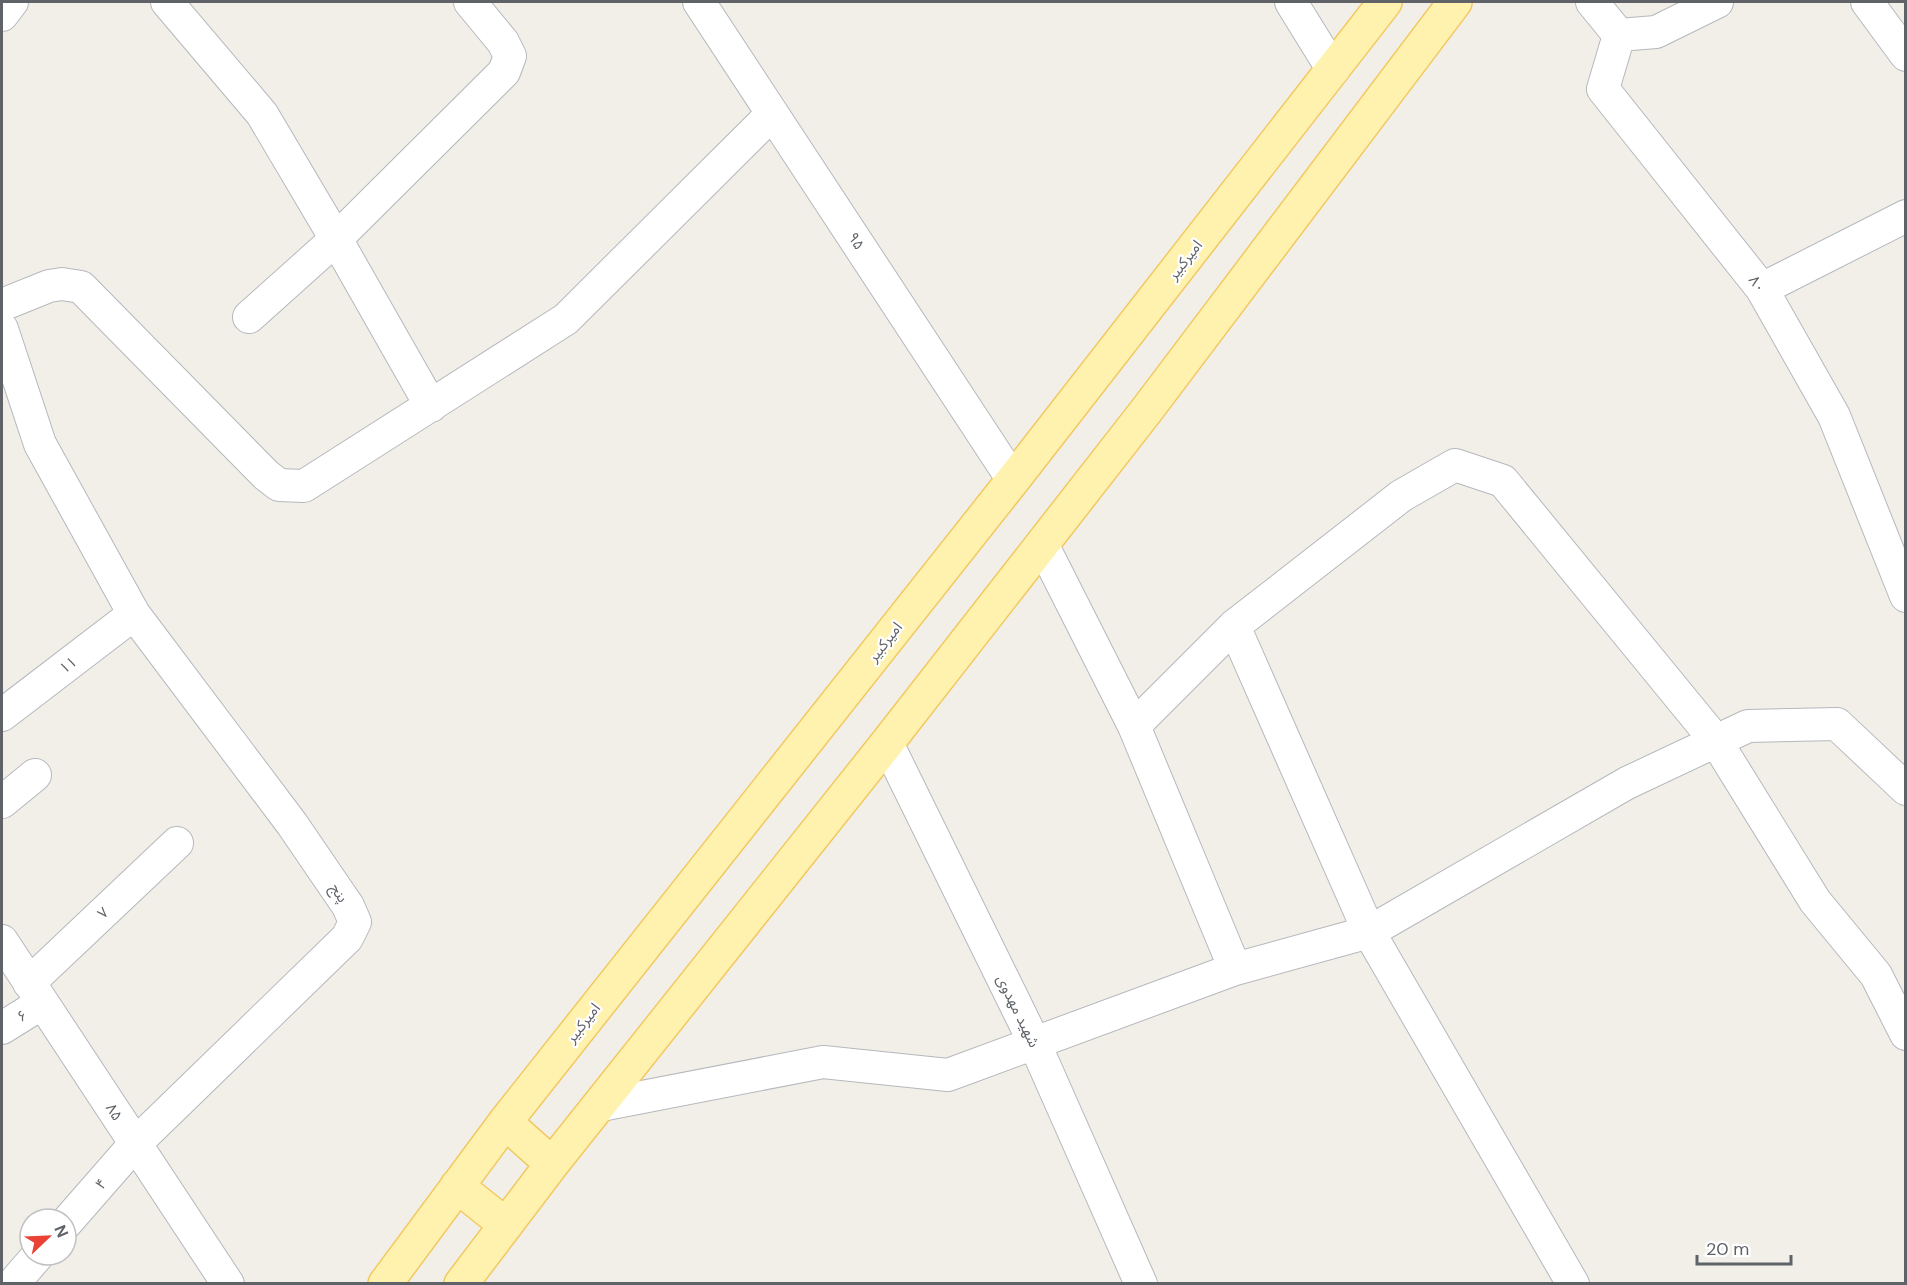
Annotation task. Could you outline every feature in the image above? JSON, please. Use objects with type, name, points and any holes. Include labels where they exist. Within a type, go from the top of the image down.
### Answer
[{"type":"main road","name":"امیرکبیر","points":[[385,1284],[505,1122],[1013,480],[1386,2]]},
{"type":"main road","points":[[461,1284],[552,1164],[887,743],[1146,411],[1455,2]]},
{"type":"main road","points":[[505,1122],[552,1164]]},
{"type":"main road","points":[[457,1186],[506,1225]]},
{"type":"street","points":[[2,15],[12,2]]},
{"type":"street","points":[[167,2],[262,114],[431,406]]},
{"type":"street","points":[[249,317],[336,239],[504,72],[510,56],[503,42],[471,2]]},
{"type":"street","name":"۹۵","points":[[699,2],[1013,480]]},
{"type":"street","points":[[1291,2],[1333,70]]},
{"type":"street","points":[[1592,2],[1619,35],[1656,32],[1717,2]]},
{"type":"street","points":[[1867,2],[1905,55]]},
{"type":"street","name":"۸۰","points":[[1619,35],[1603,89],[1762,289],[1834,416],[1905,596]]},
{"type":"street","points":[[2,305],[49,286],[62,284],[81,287],[266,475],[279,485],[304,486],[566,320],[772,114]]},
{"type":"street","points":[[1762,289],[1905,216]]},
{"type":"street","points":[[2,329],[40,444],[134,614]]},
{"type":"street","points":[[1134,726],[1234,626],[1401,496],[1455,465],[1503,481],[1716,741],[1815,901],[1876,975],[1905,1034]]},
{"type":"street","points":[[1042,543],[1134,726],[1235,969]]},
{"type":"street","name":"۱۱","points":[[2,715],[134,614]]},
{"type":"street","name":"پنج","points":[[134,614],[292,824],[348,906],[355,922],[347,938],[135,1144]]},
{"type":"street","points":[[1234,626],[1369,932],[1573,1284]]},
{"type":"street","points":[[601,1105],[823,1062],[948,1075],[1235,969],[1369,932],[1627,783],[1748,726],[1837,724],[1905,789]]},
{"type":"street","name":"شهید مهدوی","points":[[887,743],[1034,1042],[1141,1284]]},
{"type":"street","points":[[2,802],[35,775]]},
{"type":"street","name":"۷","points":[[36,993],[177,843]]},
{"type":"street","name":"۸۵","points":[[2,941],[228,1284]]},
{"type":"street","name":"۶","points":[[2,1028],[36,993]]},
{"type":"street","name":"۴","points":[[78,1209],[135,1144]]},
{"type":"street","points":[[13,1284],[28,1267]]}]
